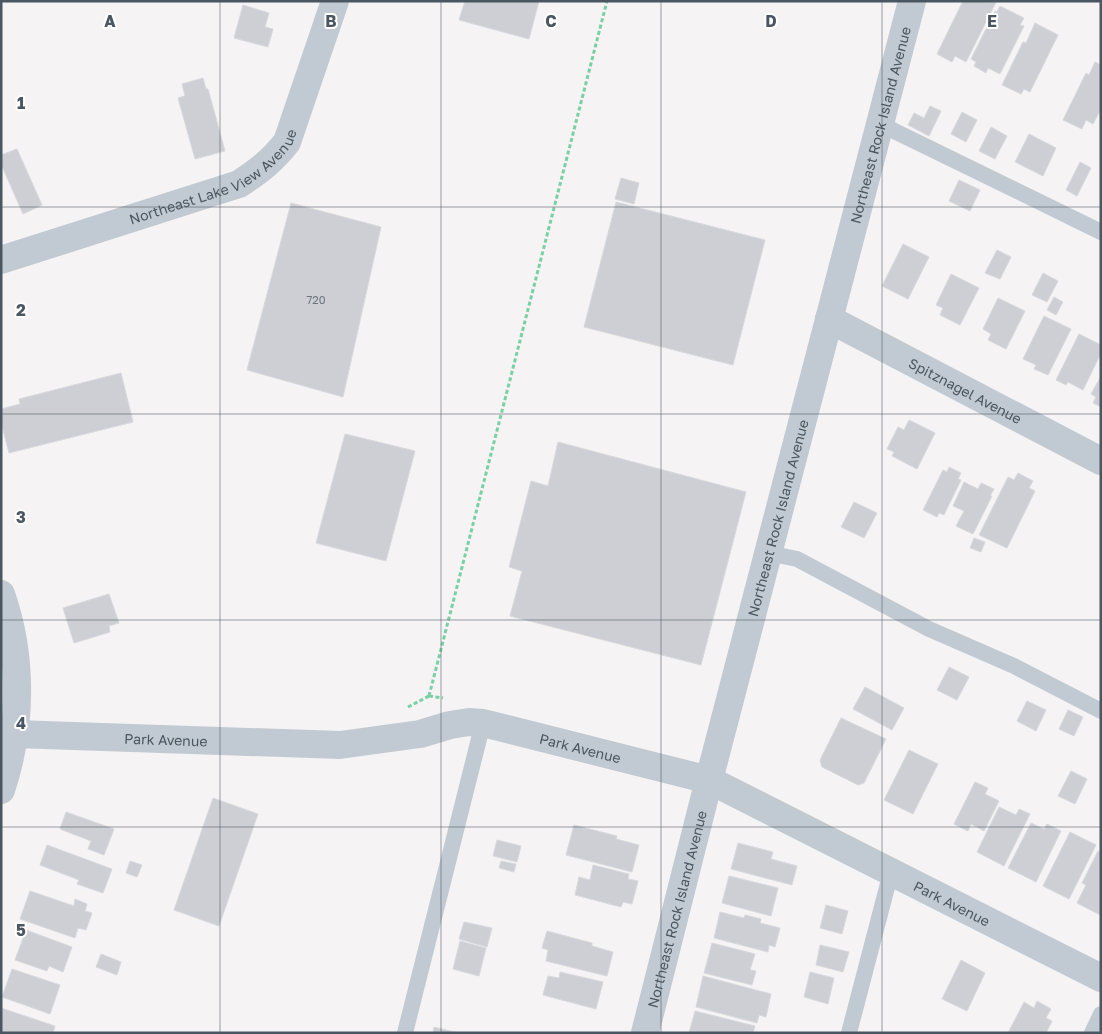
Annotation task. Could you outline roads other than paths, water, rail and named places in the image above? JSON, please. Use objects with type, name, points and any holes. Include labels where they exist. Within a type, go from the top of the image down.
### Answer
[{"type":"street","name":"Northeast Lake View Avenue","points":[[1,260],[238,184],[262,169],[287,142],[335,1]]},
{"type":"street","name":"Northeast Rock Island Avenue","points":[[645,1033],[912,1]]},
{"type":"street","name":"Spitznagel Avenue","points":[[829,319],[1101,461]]},
{"type":"street","points":[[1,594],[6,607],[14,650],[17,690],[15,734],[1,790]]},
{"type":"street","name":"Park Avenue","points":[[15,734],[340,745],[420,734],[450,725],[469,722],[483,723],[709,780],[1101,978]]},
{"type":"lane","points":[[880,124],[1101,232]]},
{"type":"lane","points":[[768,553],[797,560],[929,629],[1014,666],[1101,711]]},
{"type":"lane","points":[[405,1033],[483,723]]},
{"type":"lane","points":[[849,1033],[891,872]]},
{"type":"lane","points":[[1092,1033],[1101,1014]]}]
